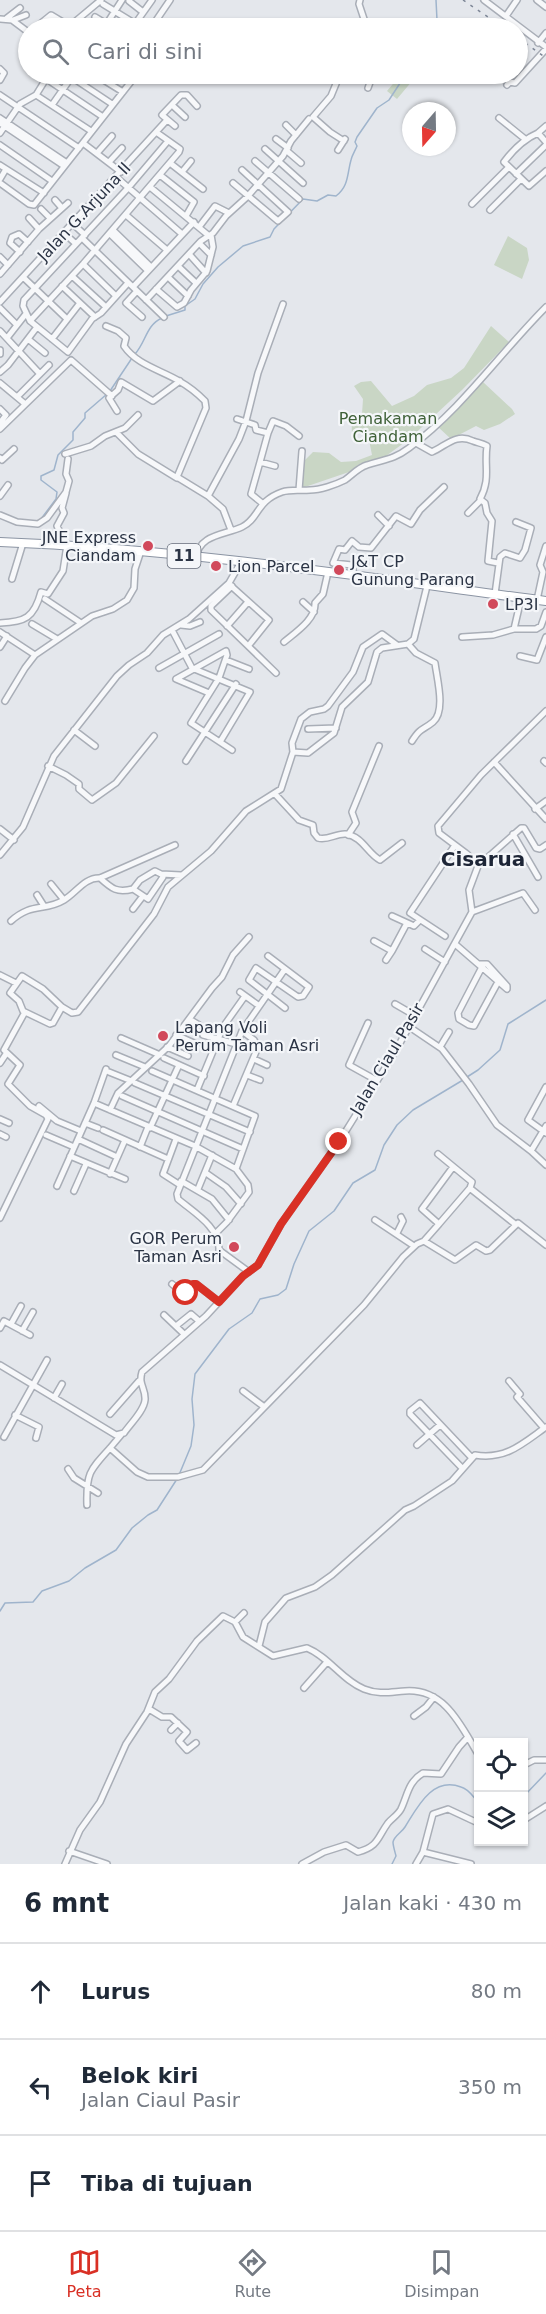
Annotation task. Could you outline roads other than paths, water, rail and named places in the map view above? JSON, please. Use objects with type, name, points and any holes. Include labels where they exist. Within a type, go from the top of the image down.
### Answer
[{"type":"highway","name":"11","points":[[0,542],[62,544],[141,551],[372,577],[546,601]]},
{"type":"street","points":[[112,18],[122,0]]},
{"type":"street","points":[[139,18],[152,0]]},
{"type":"street","points":[[158,18],[170,0]]},
{"type":"street","points":[[360,0],[364,18]]},
{"type":"street","points":[[484,0],[508,18]]},
{"type":"street","points":[[506,16],[517,0]]},
{"type":"street","points":[[537,0],[546,7]]},
{"type":"street","points":[[129,1],[143,12]]},
{"type":"street","points":[[80,18],[101,2],[126,18]]},
{"type":"street","points":[[6,19],[20,8]]},
{"type":"street","points":[[6,19],[26,15]]},
{"type":"street","points":[[538,43],[546,33]]},
{"type":"street","points":[[528,35],[546,48],[528,68]]},
{"type":"street","points":[[0,69],[4,73],[0,80]]},
{"type":"street","points":[[0,133],[4,124],[18,107],[36,95],[42,84]]},
{"type":"street","points":[[57,84],[102,117]]},
{"type":"street","points":[[52,105],[66,84]]},
{"type":"street","points":[[85,84],[112,104]]},
{"type":"street","points":[[110,84],[123,92]]},
{"type":"street","points":[[6,169],[0,181],[32,205],[35,204],[130,84]]},
{"type":"street","points":[[146,300],[199,243],[248,197],[279,162],[296,135],[332,96],[336,84]]},
{"type":"street","points":[[368,88],[369,84]]},
{"type":"street","points":[[175,126],[162,114],[185,94],[197,106]]},
{"type":"street","points":[[0,95],[79,148]]},
{"type":"street","points":[[36,95],[91,131]]},
{"type":"street","points":[[24,112],[29,100]]},
{"type":"street","points":[[172,105],[185,117]]},
{"type":"street","points":[[0,118],[4,124],[66,165]]},
{"type":"street","points":[[311,118],[345,140],[338,150]]},
{"type":"street","points":[[499,118],[525,139]]},
{"type":"street","name":"Jalan G.Arjuna ll","points":[[0,302],[167,120]]},
{"type":"street","points":[[286,125],[296,135]]},
{"type":"street","points":[[546,126],[538,134],[525,139],[504,161],[527,185],[531,185],[546,171]]},
{"type":"street","points":[[30,321],[83,264],[180,151],[156,132]]},
{"type":"street","points":[[516,174],[546,144],[538,134]]},
{"type":"street","points":[[97,153],[112,136]]},
{"type":"street","points":[[276,139],[301,163]]},
{"type":"street","points":[[168,141],[129,187],[23,302],[25,315],[68,352],[95,316],[116,296],[133,287],[194,222]]},
{"type":"street","points":[[83,142],[121,172]]},
{"type":"street","points":[[0,145],[52,182]]},
{"type":"street","points":[[110,162],[123,148]]},
{"type":"street","points":[[266,149],[303,183]]},
{"type":"street","points":[[182,172],[191,161]]},
{"type":"street","points":[[255,161],[299,199]]},
{"type":"street","points":[[170,163],[203,189]]},
{"type":"street","points":[[0,165],[44,193]]},
{"type":"street","points":[[472,204],[509,166]]},
{"type":"street","points":[[232,183],[278,221],[288,212],[242,171]]},
{"type":"street","points":[[160,174],[194,202],[186,216]]},
{"type":"street","points":[[116,177],[182,234]]},
{"type":"street","points":[[490,210],[522,179]]},
{"type":"street","points":[[150,187],[210,235],[213,244],[206,273],[196,283],[184,303],[177,307],[156,289]]},
{"type":"street","points":[[55,200],[62,208]]},
{"type":"street","points":[[0,274],[39,229],[68,203]]},
{"type":"street","points":[[199,227],[215,206],[229,213]]},
{"type":"street","points":[[41,209],[50,218]]},
{"type":"street","points":[[126,215],[167,250]]},
{"type":"street","points":[[29,218],[39,229]]},
{"type":"street","points":[[73,224],[95,250],[164,317]]},
{"type":"street","points":[[111,232],[150,269]]},
{"type":"street","points":[[64,233],[76,244]]},
{"type":"street","points":[[20,252],[10,243],[12,237],[19,234],[28,242]]},
{"type":"street","points":[[199,243],[211,255]]},
{"type":"street","points":[[189,254],[206,273]]},
{"type":"street","points":[[0,257],[8,265]]},
{"type":"street","points":[[83,264],[116,296]]},
{"type":"street","points":[[178,266],[196,283]]},
{"type":"street","points":[[72,276],[106,307]]},
{"type":"street","points":[[23,277],[67,319]]},
{"type":"street","points":[[168,277],[188,296]]},
{"type":"street","points":[[62,286],[95,316]]},
{"type":"street","points":[[133,287],[126,303],[142,317]]},
{"type":"street","points":[[52,339],[80,303]]},
{"type":"street","points":[[208,496],[239,439],[258,373],[283,304]]},
{"type":"street","points":[[196,558],[198,548],[203,542],[246,524],[262,503],[282,492],[315,490],[345,480],[364,466],[392,458],[416,442],[461,400],[546,307]]},
{"type":"street","points":[[0,308],[17,325]]},
{"type":"street","points":[[7,338],[25,315]]},
{"type":"street","points":[[106,326],[118,331],[126,338],[124,346],[126,349],[144,363],[180,381],[204,400],[206,405],[177,478]]},
{"type":"street","points":[[0,372],[6,368],[37,327]]},
{"type":"street","points":[[0,330],[40,374]]},
{"type":"street","points":[[28,339],[45,353]]},
{"type":"street","points":[[0,429],[71,360],[112,396]]},
{"type":"street","points":[[17,397],[49,365]]},
{"type":"street","points":[[117,411],[109,399],[121,382],[153,401],[180,381]]},
{"type":"street","points":[[1,385],[24,403]]},
{"type":"street","points":[[0,409],[6,415],[0,423]]},
{"type":"street","points":[[0,623],[17,623],[27,619],[38,602],[41,592],[48,594],[62,574],[62,544],[57,526],[64,513],[62,508],[69,481],[66,474],[67,456],[125,428],[138,415]]},
{"type":"street","points":[[237,419],[255,425],[256,430],[268,433]]},
{"type":"street","points":[[262,503],[251,494],[273,421],[288,427],[299,436]]},
{"type":"street","points":[[116,432],[138,454],[208,496],[223,509],[231,530]]},
{"type":"street","points":[[416,442],[432,452],[450,440],[463,437],[487,445],[488,469],[480,501],[468,513]]},
{"type":"street","points":[[0,458],[2,460],[14,448]]},
{"type":"street","points":[[299,490],[302,451]]},
{"type":"street","points":[[260,462],[275,465]]},
{"type":"street","points":[[0,496],[8,485]]},
{"type":"street","points":[[354,575],[352,565],[333,563],[339,549],[345,550],[352,541],[360,548],[371,548],[396,516],[411,524],[420,510],[444,487]]},
{"type":"street","points":[[0,515],[17,522],[38,524],[49,517],[66,492]]},
{"type":"street","points":[[480,501],[484,502],[492,521],[488,561],[498,563]]},
{"type":"street","points":[[378,515],[389,526]]},
{"type":"street","points":[[495,594],[498,563],[503,554],[520,558],[525,550],[531,528],[516,522]]},
{"type":"street","points":[[12,579],[23,543]]},
{"type":"street","points":[[537,600],[543,572],[540,565],[546,546]]},
{"type":"street","points":[[5,701],[35,655],[94,614],[122,605],[127,600],[134,588],[135,569],[141,551]]},
{"type":"street","points":[[241,562],[230,585],[211,608],[214,614],[276,673]]},
{"type":"street","points":[[284,642],[303,626],[314,612],[315,602],[324,593],[328,572]]},
{"type":"street","points":[[230,585],[269,622],[249,645]]},
{"type":"street","points":[[1,851],[14,840],[27,819],[54,756],[117,676],[147,652],[160,637],[181,625],[230,585]]},
{"type":"street","points":[[293,752],[308,753],[334,733],[342,707],[369,679],[373,658],[377,652],[382,648],[408,644],[414,639],[427,586]]},
{"type":"street","points":[[514,629],[522,598]]},
{"type":"street","points":[[45,599],[81,623]]},
{"type":"street","points":[[227,626],[248,602]]},
{"type":"street","points":[[303,602],[314,612]]},
{"type":"street","points":[[462,637],[493,635],[514,629],[534,630],[544,625],[546,612]]},
{"type":"street","points":[[181,625],[190,626],[200,622]]},
{"type":"street","points":[[32,624],[57,639]]},
{"type":"street","points":[[172,630],[192,668],[236,684],[247,690],[250,695],[220,742]]},
{"type":"street","points":[[0,632],[35,655]]},
{"type":"street","points":[[159,668],[219,634]]},
{"type":"street","points":[[62,1007],[51,1024],[25,1012],[18,1000],[10,995],[16,983],[23,977],[44,989],[62,1007],[72,1013],[78,1012],[153,914],[166,890],[179,876],[211,851],[246,811],[275,795],[281,789],[293,752],[292,743],[301,719],[310,712],[328,706],[351,676],[365,645],[381,634],[397,645]]},
{"type":"street","points":[[0,647],[7,636]]},
{"type":"street","points":[[520,656],[537,660],[546,637]]},
{"type":"street","points":[[408,644],[416,653],[435,663],[441,705],[435,719],[420,729],[412,741]]},
{"type":"street","points":[[209,693],[176,680],[192,668],[225,651],[226,660],[219,678],[191,724],[232,750]]},
{"type":"street","points":[[226,660],[249,669]]},
{"type":"street","points":[[186,761],[236,684]]},
{"type":"street","points":[[546,711],[456,802],[437,828],[439,833],[478,866],[520,828],[524,828],[536,848],[540,849],[546,845]]},
{"type":"street","points":[[308,729],[336,728]]},
{"type":"street","points":[[74,730],[95,746]]},
{"type":"street","points":[[48,766],[74,780],[79,785],[79,789],[92,800],[116,783],[154,736]]},
{"type":"street","points":[[348,835],[356,825],[357,821],[352,812],[379,746]]},
{"type":"street","points":[[494,762],[546,819]]},
{"type":"street","points":[[275,795],[299,820],[313,825],[314,835],[318,838],[348,835],[363,843],[371,855],[380,860],[402,843]]},
{"type":"street","points":[[535,809],[546,801]]},
{"type":"street","points":[[0,829],[14,840]]},
{"type":"street","points":[[513,834],[538,877]]},
{"type":"street","points":[[11,921],[22,912],[64,900],[88,880],[100,878],[175,845]]},
{"type":"street","points":[[445,936],[410,912],[455,845]]},
{"type":"street","points":[[147,858],[155,871],[162,875],[179,876]]},
{"type":"street","name":"Jalan Ciaul Pasir","points":[[110,1414],[140,1381],[146,1368],[199,1321],[243,1276],[258,1265],[265,1255],[281,1224],[336,1147],[455,944],[472,912],[469,888],[478,866]]},
{"type":"street","points":[[133,889],[140,880],[155,871]]},
{"type":"street","points":[[100,878],[116,891],[133,889],[147,899],[162,875]]},
{"type":"street","points":[[51,884],[64,900]]},
{"type":"street","points":[[472,912],[523,892],[535,910]]},
{"type":"street","points":[[37,895],[44,906]]},
{"type":"street","points":[[133,909],[143,896]]},
{"type":"street","points":[[392,916],[415,926],[420,920]]},
{"type":"street","points":[[386,960],[407,923]]},
{"type":"street","points":[[110,1110],[118,1093],[162,1056],[222,977],[233,955],[249,937]]},
{"type":"street","points":[[374,941],[392,951]]},
{"type":"street","points":[[455,944],[507,989],[507,986],[487,964],[480,965]]},
{"type":"street","points":[[425,949],[445,962]]},
{"type":"street","points":[[268,956],[309,987],[301,998],[259,968],[255,969],[248,979],[285,1008]]},
{"type":"street","points":[[480,965],[458,1013],[459,1019],[474,1026],[498,982]]},
{"type":"street","points":[[249,1272],[219,1250],[215,1234],[200,1216],[178,1199],[181,1183],[195,1146],[242,1030],[285,969]]},
{"type":"street","points":[[0,975],[16,983]]},
{"type":"street","points":[[240,992],[258,1005]]},
{"type":"street","points":[[197,1090],[227,1021],[245,996]]},
{"type":"street","points":[[395,1004],[414,1015]]},
{"type":"street","points":[[0,1218],[43,1133],[48,1118],[30,1106],[8,1084],[20,1065],[6,1054],[4,1049],[25,1012]]},
{"type":"street","points":[[189,1019],[199,1024]]},
{"type":"street","points":[[368,1023],[349,1065],[376,1080]]},
{"type":"street","points":[[408,1026],[440,1047],[497,1125],[546,1165]]},
{"type":"street","points":[[233,1106],[258,1045],[242,1030]]},
{"type":"street","points":[[440,1047],[449,1032]]},
{"type":"street","points":[[176,1035],[196,1044]]},
{"type":"street","points":[[203,1035],[236,1044]]},
{"type":"street","points":[[121,1038],[204,1076]]},
{"type":"street","points":[[168,1047],[188,1056]]},
{"type":"street","points":[[0,1063],[6,1054]]},
{"type":"street","points":[[116,1055],[145,1068]]},
{"type":"street","points":[[254,1059],[267,1065]]},
{"type":"street","points":[[140,1146],[179,1065]]},
{"type":"street","points":[[57,1186],[107,1070],[250,1132]]},
{"type":"street","points":[[152,1071],[255,1116],[236,1169]]},
{"type":"street","points":[[247,1075],[260,1080]]},
{"type":"street","points":[[531,1151],[545,1130],[528,1120],[546,1087]]},
{"type":"street","points":[[122,1096],[243,1149]]},
{"type":"street","points":[[94,1103],[195,1146],[236,1169],[249,1190],[229,1220],[215,1234]]},
{"type":"street","points":[[39,1106],[57,1121],[81,1131]]},
{"type":"street","points":[[0,1119],[9,1123]]},
{"type":"street","points":[[85,1123],[168,1159]]},
{"type":"street","points":[[46,1135],[74,1147]]},
{"type":"street","points":[[176,1138],[163,1174],[198,1189],[212,1199],[229,1220]]},
{"type":"street","points":[[78,1139],[117,1157]]},
{"type":"street","points":[[110,1174],[125,1140]]},
{"type":"street","points":[[110,1448],[137,1472],[148,1477],[170,1478],[207,1466],[263,1406],[351,1319],[385,1277],[414,1246],[424,1241],[470,1188],[472,1182],[438,1154]]},
{"type":"street","points":[[198,1189],[212,1155]]},
{"type":"street","points":[[70,1156],[125,1179]]},
{"type":"street","points":[[74,1191],[86,1164]]},
{"type":"street","points":[[439,1224],[422,1209],[453,1167]]},
{"type":"street","points":[[206,1173],[226,1187],[241,1204]]},
{"type":"street","points":[[470,1188],[515,1224],[519,1224],[546,1245]]},
{"type":"street","points":[[397,1233],[403,1221],[401,1217]]},
{"type":"street","points":[[375,1220],[414,1246]]},
{"type":"street","points":[[424,1241],[455,1260],[477,1245],[486,1251],[490,1250],[515,1224]]},
{"type":"street","points":[[172,1284],[184,1294],[193,1284],[196,1284],[219,1302]]},
{"type":"street","points":[[11,1324],[21,1306]]},
{"type":"street","points":[[22,1330],[33,1312]]},
{"type":"street","points":[[176,1326],[191,1314],[199,1321]]},
{"type":"street","points":[[164,1315],[184,1334]]},
{"type":"street","points":[[0,1328],[2,1320],[30,1335]]},
{"type":"street","points":[[4,1437],[47,1360]]},
{"type":"street","points":[[0,1365],[116,1435],[121,1435]]},
{"type":"street","points":[[87,1505],[86,1485],[92,1470],[144,1405],[145,1398],[140,1381]]},
{"type":"street","points":[[259,1646],[265,1622],[286,1598],[315,1587],[332,1575],[405,1510],[452,1481],[475,1455],[495,1457],[506,1454],[545,1428],[524,1408],[517,1398],[520,1394],[509,1381]]},
{"type":"street","points":[[54,1398],[62,1384]]},
{"type":"street","points":[[243,1391],[263,1406]]},
{"type":"street","points":[[462,1468],[409,1413],[417,1404],[421,1404],[472,1458]]},
{"type":"street","points":[[15,1415],[39,1427],[36,1438]]},
{"type":"street","points":[[417,1445],[440,1425]]},
{"type":"street","points":[[68,1469],[74,1478],[98,1493]]},
{"type":"street","points":[[235,1622],[244,1612]]},
{"type":"street","points":[[65,1864],[69,1851],[99,1802],[126,1744],[149,1708],[152,1696],[169,1679],[197,1641],[219,1619],[226,1617],[235,1622],[243,1637],[275,1657],[307,1648],[364,1689],[386,1694],[409,1690],[435,1697],[455,1715],[474,1747]]},
{"type":"street","points":[[304,1688],[327,1662]]},
{"type":"street","points":[[414,1716],[435,1697]]},
{"type":"street","points":[[149,1708],[160,1716],[171,1717],[187,1732],[180,1742],[188,1750],[196,1743]]},
{"type":"street","points":[[171,1730],[178,1723]]},
{"type":"street","points":[[302,1864],[324,1852],[346,1845],[358,1852],[374,1845],[399,1812],[410,1785],[423,1773],[441,1774],[459,1746],[468,1737]]},
{"type":"street","points":[[528,1763],[534,1760],[546,1760]]},
{"type":"street","points":[[528,1817],[546,1806]]},
{"type":"street","points":[[416,1864],[423,1852],[432,1815],[448,1809],[474,1821]]},
{"type":"street","points":[[69,1851],[107,1864]]},
{"type":"street","points":[[423,1852],[471,1864]]},
{"type":"waterway","points":[[436,0],[437,18]]},
{"type":"waterway","points":[[166,316],[185,310],[185,306],[195,299],[203,284],[218,267],[243,246],[270,237],[274,229],[303,199],[317,201],[328,195],[336,196],[347,180],[351,158],[357,146],[355,142],[357,137],[377,108],[389,100],[399,84]]},
{"type":"waterway","points":[[135,354],[149,329],[162,318]]},
{"type":"waterway","points":[[110,391],[132,358]]},
{"type":"waterway","points":[[41,519],[56,499],[57,492],[41,480],[41,476],[54,470],[58,455],[73,440],[73,432],[85,418],[85,413],[107,394]]},
{"type":"waterway","points":[[467,1077],[500,1050],[508,1024],[546,1000]]},
{"type":"waterway","points":[[179,1475],[191,1446],[194,1425],[192,1399],[195,1374],[229,1329],[252,1313],[260,1299],[278,1295],[286,1289],[309,1231],[334,1211],[353,1183],[375,1170],[384,1145],[397,1125],[413,1110],[463,1080]]},
{"type":"waterway","points":[[0,1611],[5,1603],[33,1602],[42,1591],[69,1581],[85,1568],[116,1550],[132,1528],[157,1510],[177,1479]]},
{"type":"waterway","points":[[528,1792],[546,1773]]},
{"type":"waterway","points":[[392,1864],[396,1856],[393,1845],[396,1836],[405,1827],[420,1803],[434,1790],[451,1785],[464,1788],[474,1797]]},
{"type":"railway","points":[[463,0],[489,18]]},
{"type":"railway","points":[[528,45],[546,58]]},
{"type":"place","name":"JNE Express Ciandam","points":[[148,546]]},
{"type":"place","name":"Lion Parcel","points":[[216,566]]},
{"type":"place","name":"J&T CP Gunung Parang","points":[[339,570]]},
{"type":"place","name":"LP3I","points":[[493,604]]},
{"type":"place","name":"Lapang Voli Perum Taman Asri","points":[[163,1036]]},
{"type":"place","name":"GOR Perum Taman Asri","points":[[234,1247]]},
{"type":"district","name":"Cisarua","points":[[483,859]]},
{"type":"park label","name":"Pemakaman Ciandam","points":[[388,427]]}]
